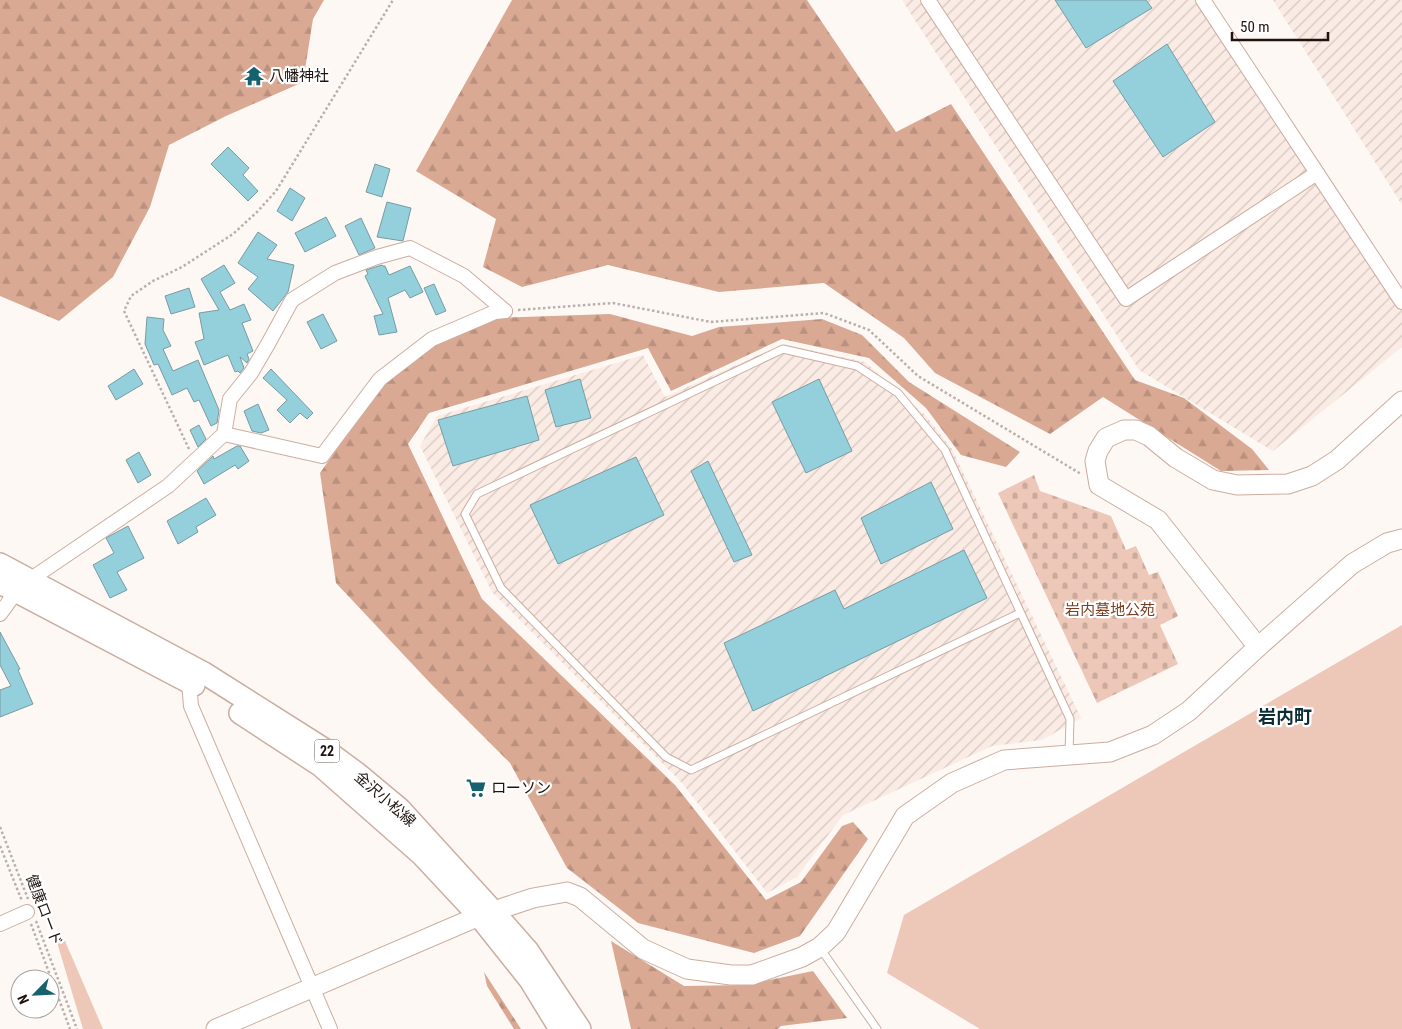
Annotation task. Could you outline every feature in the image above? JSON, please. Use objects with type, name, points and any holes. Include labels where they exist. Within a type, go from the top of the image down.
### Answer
[{"type":"main road","name":"金沢小松線","points":[[0,564],[16,585],[189,682],[321,766],[528,951],[580,1029]]},
{"type":"main road","name":"金沢小松線","points":[[16,585],[204,673],[324,749],[400,809],[486,913],[560,1029]]},
{"type":"street","points":[[928,0],[1126,299],[1317,173]]},
{"type":"street","points":[[1203,0],[1402,302]]},
{"type":"street","points":[[0,614],[16,585],[168,486],[224,434],[230,398],[251,372],[292,300],[335,273],[377,257],[410,248],[464,276],[505,311],[496,312],[432,339],[380,379],[322,456],[224,434]]},
{"type":"street","points":[[1258,647],[1158,520],[1100,485],[1095,461],[1098,451],[1106,438],[1124,430],[1136,430],[1149,436],[1176,458],[1213,480],[1237,485],[1288,484],[1312,476],[1337,460],[1402,401]]},
{"type":"street","points":[[216,1029],[486,913],[533,898],[567,892],[580,897],[643,949],[687,969],[731,975],[752,975],[802,958],[820,947],[836,932],[905,816],[952,783],[1004,760],[1110,752],[1153,735],[1189,711],[1352,564],[1387,544],[1402,540]]},
{"type":"street","points":[[189,682],[192,706],[330,1029]]},
{"type":"street","points":[[0,924],[30,910]]},
{"type":"lane","points":[[1020,613],[691,770],[666,758],[501,588],[465,514],[477,494],[783,349],[857,366],[898,393],[945,450],[1070,719],[1068,755]]},
{"type":"lane","points":[[820,947],[877,1029]]},
{"type":"path","points":[[194,460],[124,311],[131,296],[152,281],[182,267],[233,234],[276,191],[393,0]]},
{"type":"path","name":"健康ロード","points":[[0,827],[30,910],[77,1029]]},
{"type":"path","points":[[0,846],[30,910],[70,1029]]},
{"type":"shaded area","points":[[902,0],[1208,0],[1402,297],[1402,347],[1273,451],[1139,370]]},
{"type":"shaded area","points":[[1273,0],[1402,0],[1402,205]]},
{"type":"shaded area","points":[[783,344],[865,362],[925,415],[952,449],[1081,718],[1042,740],[992,746],[843,815],[797,877],[767,893],[682,783],[492,592],[420,446],[437,416],[643,355],[665,397]]},
{"type":"green space","points":[[0,0],[324,0],[313,19],[303,82],[226,116],[169,145],[150,207],[113,277],[59,321],[0,296]]},
{"type":"green space","points":[[512,0],[807,0],[896,132],[951,104],[1135,380],[1184,398],[1252,449],[1269,470],[1221,471],[1103,397],[1050,434],[935,373],[904,338],[824,283],[719,292],[608,265],[522,287],[483,267],[496,219],[416,171]]},
{"type":"green space","points":[[610,314],[692,336],[719,327],[822,319],[862,335],[909,382],[1020,452],[1006,467],[961,455],[926,408],[869,358],[782,339],[671,391],[648,348],[429,413],[408,444],[482,599],[675,785],[766,900],[801,882],[842,826],[853,822],[868,839],[800,936],[754,953],[638,923],[567,868],[510,763],[432,685],[336,583],[320,473],[382,384],[435,344],[496,318]]},
{"type":"green space","name":"岩内墓地公苑","points":[[1034,475],[1040,491],[1111,516],[1126,550],[1136,546],[1149,575],[1158,572],[1178,616],[1160,625],[1178,664],[1097,703],[998,493]]},
{"type":"green space","points":[[1402,625],[1402,1029],[980,1029],[887,973],[904,915]]},
{"type":"green space","points":[[56,939],[65,941],[103,1029],[83,1029]]},
{"type":"green space","points":[[611,941],[684,986],[745,985],[813,971],[847,1018],[781,1026],[778,1029],[631,1029]]},
{"type":"green space","points":[[484,972],[521,1029],[514,1029],[487,986]]},
{"type":"building","points":[[1055,0],[1146,0],[1152,8],[1086,48]]},
{"type":"building","points":[[1167,44],[1215,122],[1163,157],[1113,81]]},
{"type":"building","points":[[228,147],[249,168],[243,175],[258,191],[248,201],[211,164]]},
{"type":"building","points":[[375,164],[390,169],[382,197],[366,192]]},
{"type":"building","points":[[290,188],[305,198],[292,221],[277,211]]},
{"type":"building","points":[[387,202],[411,208],[403,241],[377,237]]},
{"type":"building","points":[[326,217],[336,236],[305,252],[295,233]]},
{"type":"building","points":[[361,218],[375,248],[359,255],[345,226]]},
{"type":"building","points":[[258,232],[277,245],[267,259],[294,265],[288,292],[273,311],[248,289],[258,277],[238,263]]},
{"type":"building","points":[[224,265],[235,283],[220,292],[230,310],[244,304],[251,320],[242,323],[253,351],[247,354],[249,359],[247,363],[240,357],[244,368],[240,373],[238,371],[235,372],[228,355],[204,365],[195,342],[204,339],[199,313],[219,310],[201,279]]},
{"type":"building","points":[[382,265],[385,266],[389,275],[410,266],[423,292],[410,298],[405,290],[388,298],[397,332],[379,335],[374,316],[383,314],[365,276],[368,274],[366,270]]},
{"type":"building","points":[[434,284],[446,311],[436,315],[424,288]]},
{"type":"building","points":[[189,288],[195,307],[171,314],[165,296]]},
{"type":"building","points":[[323,314],[337,341],[321,349],[307,322]]},
{"type":"building","points":[[147,317],[164,319],[163,330],[171,346],[163,349],[173,371],[198,360],[219,410],[217,423],[211,426],[199,400],[194,402],[187,388],[172,395],[158,364],[154,365],[145,344]]},
{"type":"building","points":[[134,369],[143,384],[116,400],[108,386]]},
{"type":"building","points":[[271,369],[313,413],[307,419],[300,413],[290,423],[277,410],[287,400],[263,378]]},
{"type":"building","points":[[580,379],[591,418],[556,427],[545,390]]},
{"type":"building","points":[[819,379],[852,451],[806,473],[772,402]]},
{"type":"building","points":[[527,396],[539,440],[453,466],[438,420]]},
{"type":"building","points":[[258,404],[269,430],[261,433],[252,431],[244,411]]},
{"type":"building","points":[[199,425],[206,439],[198,447],[190,430]]},
{"type":"building","points":[[240,446],[249,461],[238,469],[235,465],[204,484],[197,471],[213,456],[214,459]]},
{"type":"building","points":[[139,452],[151,475],[138,483],[126,460]]},
{"type":"building","points":[[636,457],[664,515],[558,564],[530,505]]},
{"type":"building","points":[[708,461],[752,555],[734,562],[691,471]]},
{"type":"building","points":[[931,482],[953,529],[881,564],[861,518]]},
{"type":"building","points":[[206,498],[216,515],[196,527],[198,532],[178,544],[167,521]]},
{"type":"building","points":[[128,526],[144,558],[117,572],[127,590],[110,598],[93,565],[114,553],[106,538]]},
{"type":"building","points":[[964,550],[987,598],[753,711],[724,643],[835,590],[844,609]]},
{"type":"building","points":[[0,632],[20,669],[18,670],[33,704],[0,717],[0,690],[11,686],[0,665]]},
{"type":"place","name":"八幡神社","points":[[254,76]]},
{"type":"place","name":"ローソン","points":[[476,788]]},
{"type":"district","name":"岩内町","points":[[1285,716]]}]
